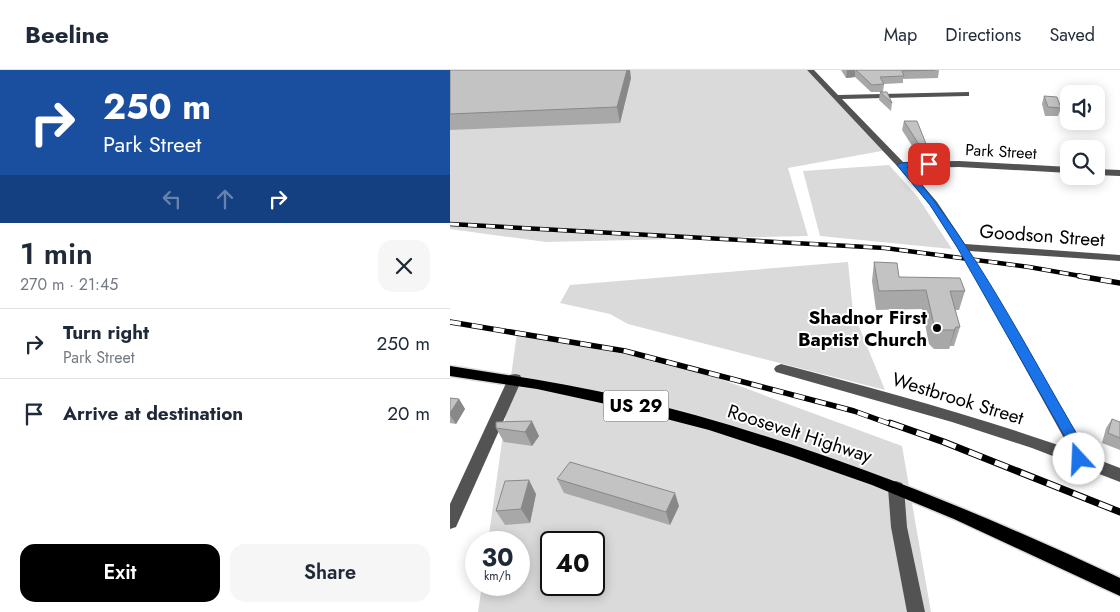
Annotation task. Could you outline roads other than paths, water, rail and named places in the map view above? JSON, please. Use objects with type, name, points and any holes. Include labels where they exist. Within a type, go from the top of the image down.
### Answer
[{"type":"main road","name":"Roosevelt Highway","points":[[450,371],[515,379],[602,397],[724,429],[850,470],[896,488],[1017,538],[1120,587]]},
{"type":"street","points":[[810,70],[901,165],[934,204],[962,247],[1076,445],[1079,459]]},
{"type":"street","points":[[835,97],[966,94]]},
{"type":"street","name":"Park Street","points":[[901,165],[959,164],[1060,170]]},
{"type":"street","points":[[1105,172],[1120,173]]},
{"type":"street","name":"Goodson Street","points":[[962,247],[1120,258]]},
{"type":"street","name":"Westbrook Street","points":[[782,369],[864,390],[982,425],[1120,475]]},
{"type":"street","points":[[450,522],[515,379]]},
{"type":"street","points":[[896,488],[899,527],[916,612]]},
{"type":"railway","points":[[450,224],[885,248],[1029,267],[1086,277]]},
{"type":"railway","points":[[1079,276],[1120,283]]},
{"type":"railway","points":[[450,322],[625,351],[854,411],[893,425]]},
{"type":"railway","points":[[890,423],[944,442],[1120,512]]},
{"type":"place","name":"Shadnor First Baptist Church","points":[[937,328]]}]
